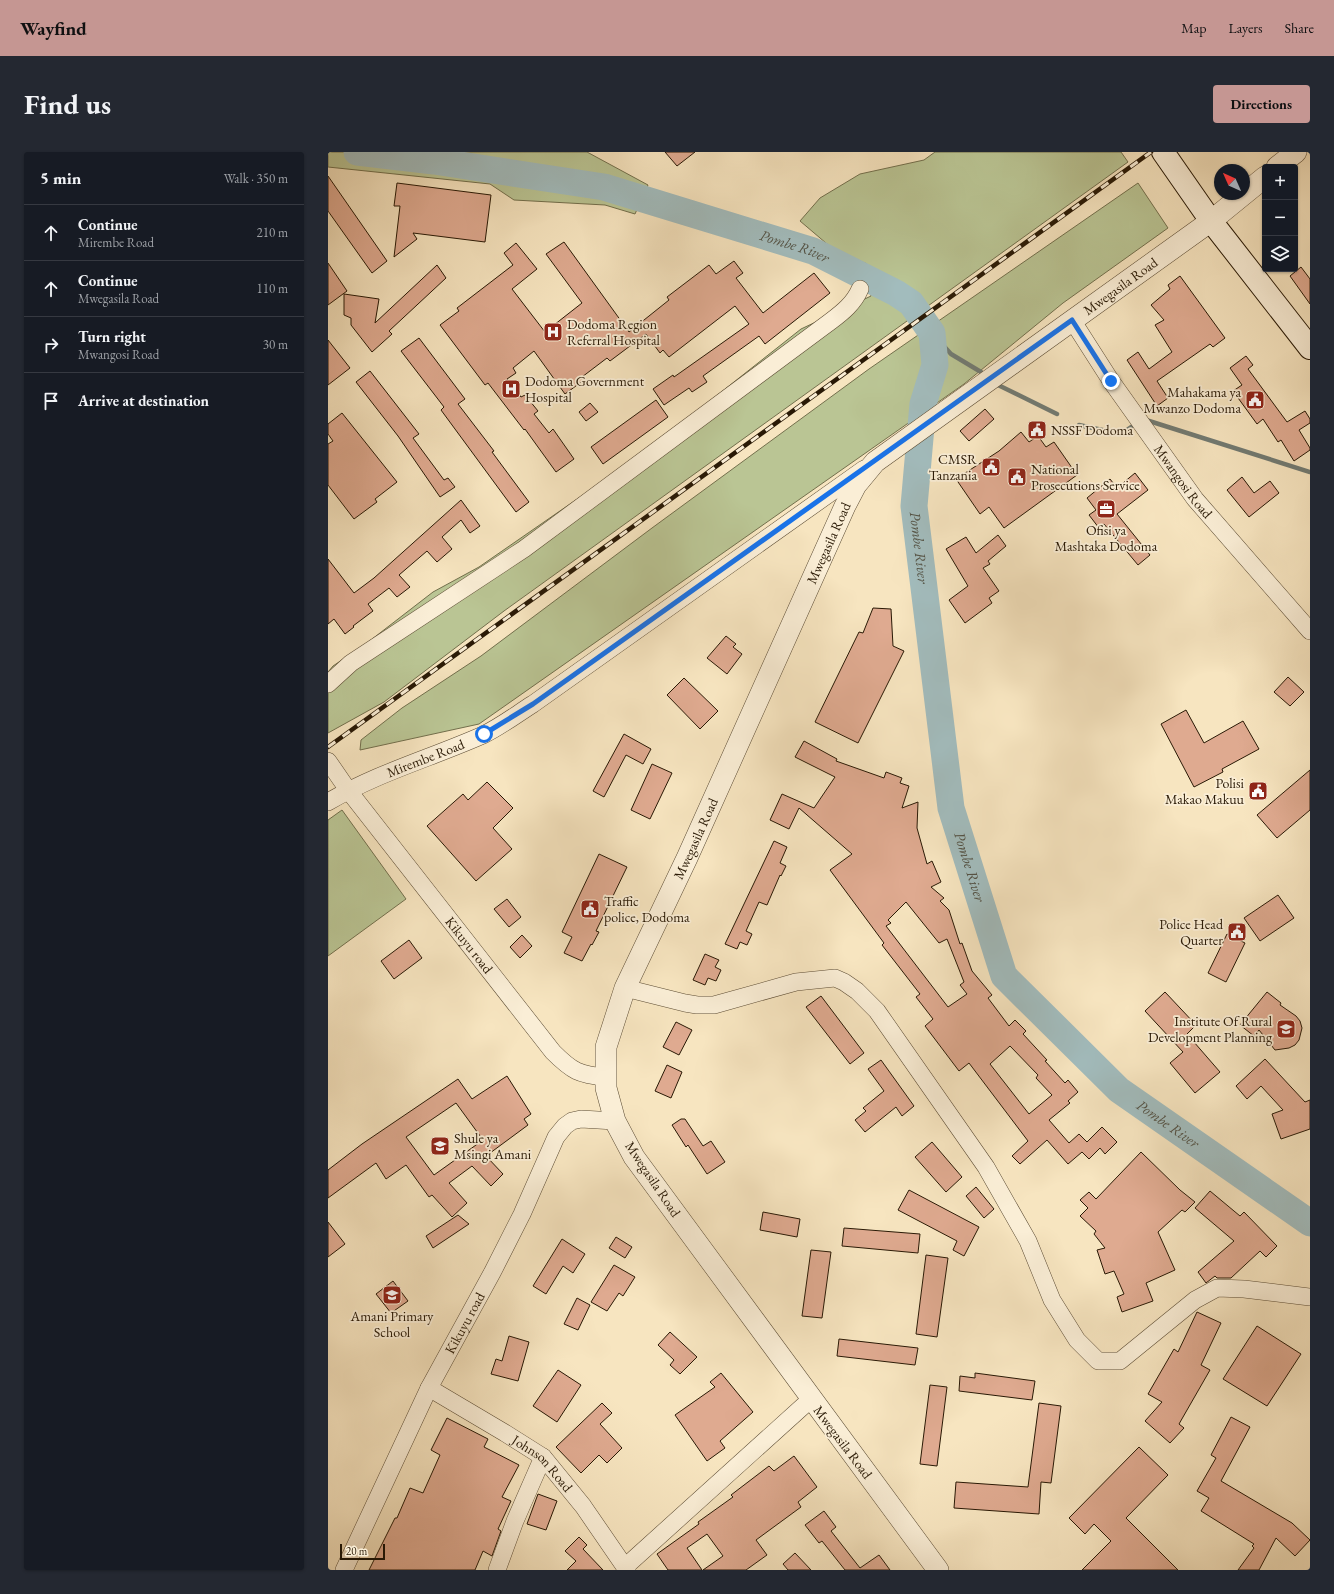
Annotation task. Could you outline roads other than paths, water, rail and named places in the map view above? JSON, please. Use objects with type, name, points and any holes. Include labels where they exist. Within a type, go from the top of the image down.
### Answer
[{"type":"main road","points":[[1163,152],[1211,221],[1310,348]]},
{"type":"street","points":[[1281,164],[1296,152]]},
{"type":"street","name":"Mwegasila Road","points":[[938,1570],[634,1156],[615,1121],[606,1088],[606,1047],[625,988],[686,858],[845,506],[856,485],[875,462],[896,446],[1211,221],[1262,179]]},
{"type":"street","points":[[328,684],[351,663],[524,549],[831,322],[850,304],[860,289]]},
{"type":"street","name":"Mwangosi Road","points":[[1072,320],[1111,381],[1195,500],[1310,631]]},
{"type":"street","name":"Mirembe Road","points":[[328,802],[348,790],[380,775],[484,734],[533,704],[875,462]]},
{"type":"street","name":"Kikuyu road","points":[[328,761],[348,790],[553,1052],[567,1066],[578,1072],[606,1077]]},
{"type":"street","points":[[625,988],[697,1005],[714,1004],[796,982],[825,978],[835,978],[857,990],[877,1011],[986,1167],[1028,1241],[1052,1300],[1077,1340],[1098,1361],[1120,1361],[1194,1300],[1217,1288],[1244,1289],[1310,1297]]},
{"type":"street","name":"Kikuyu road","points":[[344,1570],[429,1388],[492,1273],[522,1214],[556,1137],[565,1126],[572,1121],[581,1118],[615,1121]]},
{"type":"street","name":"Johnson Road","points":[[429,1388],[543,1457],[583,1506],[626,1569]]},
{"type":"street","points":[[626,1569],[811,1399]]},
{"type":"street","points":[[497,1570],[515,1521],[543,1457]]},
{"type":"waterway","name":"Pombe River","points":[[357,152],[434,161],[604,187],[813,251],[896,293],[911,303],[932,333],[935,365],[923,404],[914,506],[951,808],[1004,976],[1119,1090],[1310,1223]]},
{"type":"waterway","points":[[932,333],[951,354],[981,372]]},
{"type":"waterway","points":[[998,385],[1057,414]]},
{"type":"waterway","points":[[1146,420],[1310,472]]},
{"type":"waterway","points":[[1079,425],[1121,434],[1134,425]]},
{"type":"railway","points":[[328,747],[1151,152]]},
{"type":"place","name":"Dodoma Region Referral Hospital","points":[[553,332]]},
{"type":"place","name":"Dodoma Government Hospital","points":[[511,389]]},
{"type":"place","name":"Mahakama ya Mwanzo Dodoma","points":[[1255,400]]},
{"type":"place","name":"NSSF Dodoma","points":[[1037,430]]},
{"type":"place","name":"CMSR Tanzania","points":[[991,467]]},
{"type":"place","name":"National Prosecutions Service","points":[[1017,477]]},
{"type":"place","name":"Ofisi ya Mashtaka Dodoma","points":[[1106,509]]},
{"type":"place","name":"Polisi Makao Makuu","points":[[1258,791]]},
{"type":"place","name":"Traffic police, Dodoma","points":[[590,909]]},
{"type":"place","name":"Police Head Quarter","points":[[1237,932]]},
{"type":"place","name":"Institute Of Rural Development Planning","points":[[1286,1029]]},
{"type":"place","name":"Shule ya Msingi Amani","points":[[440,1146]]},
{"type":"place","name":"Amani Primary School","points":[[392,1295]]}]
